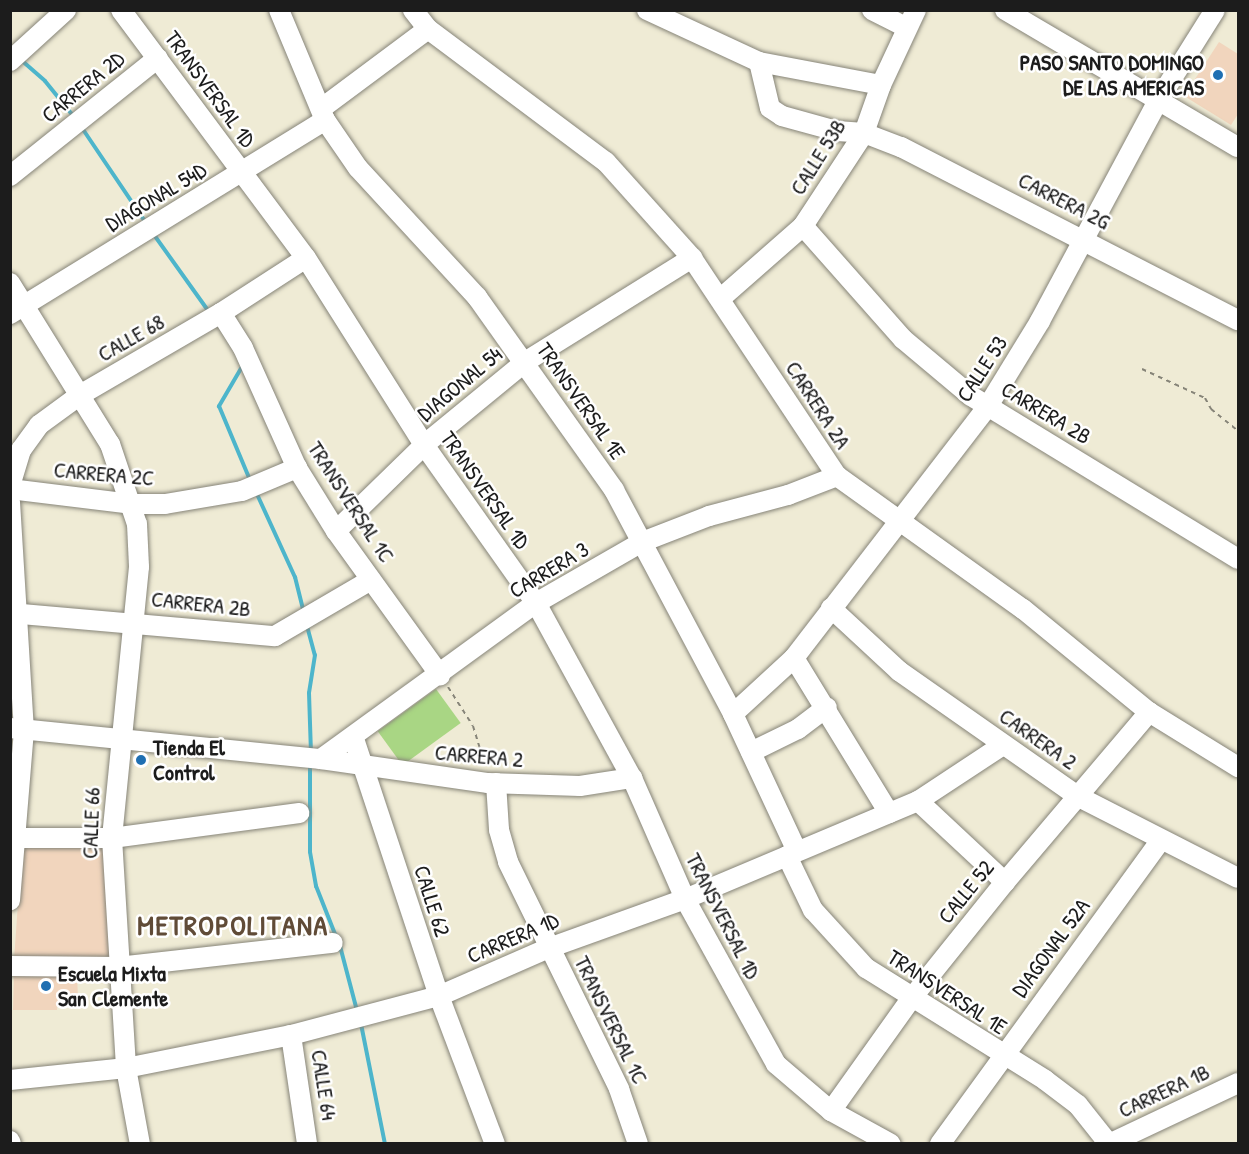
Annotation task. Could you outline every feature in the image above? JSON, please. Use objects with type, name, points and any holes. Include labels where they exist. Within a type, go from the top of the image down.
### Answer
[{"type":"street","points":[[16,57],[66,10]]},
{"type":"street","name":"TRANSVERSAL 1D","points":[[121,10],[306,258],[424,445],[536,603],[632,778],[685,899],[776,1064],[831,1111],[891,1143]]},
{"type":"street","name":"TRANSVERSAL 1E","points":[[279,10],[323,114],[358,168],[477,297],[614,490],[733,714],[751,752],[813,910],[831,933],[866,968],[1078,1105],[1109,1143]]},
{"type":"street","name":"CARRERA 2A","points":[[413,10],[428,29],[606,162],[692,258],[837,476],[1023,609],[1149,712],[1239,767]]},
{"type":"street","points":[[647,10],[759,62],[881,85]]},
{"type":"street","points":[[872,10],[911,19]]},
{"type":"street","points":[[1005,10],[1239,147]]},
{"type":"street","name":"CALLE 53","points":[[733,714],[794,658],[988,406],[1040,321],[1159,99],[1215,10]]},
{"type":"street","name":"CALLE 53B","points":[[720,299],[803,226],[864,133],[881,85],[911,19]]},
{"type":"street","name":"DIAGONAL 54D","points":[[17,309],[242,174],[323,114],[428,29]]},
{"type":"street","name":"CARRERA 2D","points":[[10,176],[158,58]]},
{"type":"street","name":"CARRERA 2G","points":[[759,62],[770,108],[811,125],[864,133],[1084,238],[1239,320]]},
{"type":"street","name":"CARRERA 2B","points":[[803,226],[903,339],[988,406],[1239,559]]},
{"type":"street","name":"CALLE 68","points":[[10,487],[21,450],[39,425],[80,395],[215,317],[306,258]]},
{"type":"street","name":"DIAGONAL 54","points":[[336,531],[424,445],[525,362],[692,258]]},
{"type":"street","name":"CALLE 66","points":[[10,283],[17,309],[80,395],[110,444],[133,504],[139,567],[112,838],[118,967],[126,1068],[140,1143]]},
{"type":"street","name":"TRANSVERSAL 1C","points":[[215,317],[243,348],[297,468],[336,531],[440,675]]},
{"type":"street","name":"CARRERA 2C","points":[[10,487],[133,504],[165,504],[242,491],[297,468]]},
{"type":"street","name":"CARRERA 3","points":[[314,758],[361,733],[536,603],[642,543],[709,516],[788,495],[837,476]]},
{"type":"street","points":[[10,502],[17,729],[10,900]]},
{"type":"street","name":"CARRERA 2B","points":[[15,613],[135,621],[275,636],[371,580]]},
{"type":"street","name":"CARRERA 2","points":[[831,608],[899,671],[1079,797],[1161,840],[1236,872]]},
{"type":"street","points":[[794,658],[827,707],[889,813]]},
{"type":"street","points":[[751,752],[798,729],[827,707]]},
{"type":"street","name":"CALLE 52","points":[[831,1111],[911,999],[1005,882],[1149,712]]},
{"type":"street","name":"CARRERA 2","points":[[17,729],[314,758],[366,768],[492,783],[580,786],[632,778]]},
{"type":"street","name":"CALLE 62","points":[[361,733],[366,768],[439,996],[495,1143]]},
{"type":"street","name":"CARRERA 1D","points":[[10,1080],[126,1068],[291,1035],[439,996],[549,948],[685,899],[918,801],[1003,745]]},
{"type":"street","name":"TRANSVERSAL 1C","points":[[492,783],[503,850],[620,1089],[638,1143]]},
{"type":"street","points":[[918,801],[1005,882]]},
{"type":"street","points":[[13,839],[112,838],[299,813]]},
{"type":"street","name":"DIAGONAL 52A","points":[[940,1143],[1161,840]]},
{"type":"street","points":[[10,966],[118,967],[333,943]]},
{"type":"street","name":"CALLE 64","points":[[291,1035],[307,1143]]},
{"type":"street","name":"CARRERA 1B","points":[[1109,1143],[1239,1083]]},
{"type":"path","points":[[1142,369],[1204,398],[1211,409],[1239,431]]},
{"type":"path","points":[[440,675],[473,726],[492,783]]},
{"type":"shaded area","name":"PASO SANTO DOMINGO DE LAS AMERICAS","points":[[1219,42],[1238,54],[1238,114],[1231,125],[1184,96]]},
{"type":"shaded area","points":[[103,845],[112,958],[14,960],[22,847]]},
{"type":"shaded area","name":"Escuela Mixta San Clemente","points":[[14,973],[77,975],[78,998],[58,998],[57,1010],[13,1010]]},
{"type":"green space","points":[[436,689],[461,723],[402,765],[378,731]]},
{"type":"waterway","points":[[20,59],[45,81],[74,117]]},
{"type":"waterway","points":[[82,128],[146,223]]},
{"type":"waterway","points":[[152,232],[209,312]]},
{"type":"waterway","points":[[243,365],[219,406],[250,480]]},
{"type":"waterway","points":[[256,492],[295,577],[304,613]]},
{"type":"waterway","points":[[307,626],[315,655],[309,693],[311,752]]},
{"type":"waterway","points":[[310,765],[310,852],[316,886],[337,939]]},
{"type":"waterway","points":[[340,946],[357,1011]]},
{"type":"waterway","points":[[361,1024],[385,1144]]},
{"type":"place","name":"PASO SANTO DOMINGO DE LAS AMERICAS","points":[[1218,75]]},
{"type":"place","name":"Tienda El Control","points":[[141,760]]},
{"type":"place","name":"Escuela Mixta San Clemente","points":[[46,986]]},
{"type":"district","name":"METROPOLITANA","points":[[233,925]]}]
